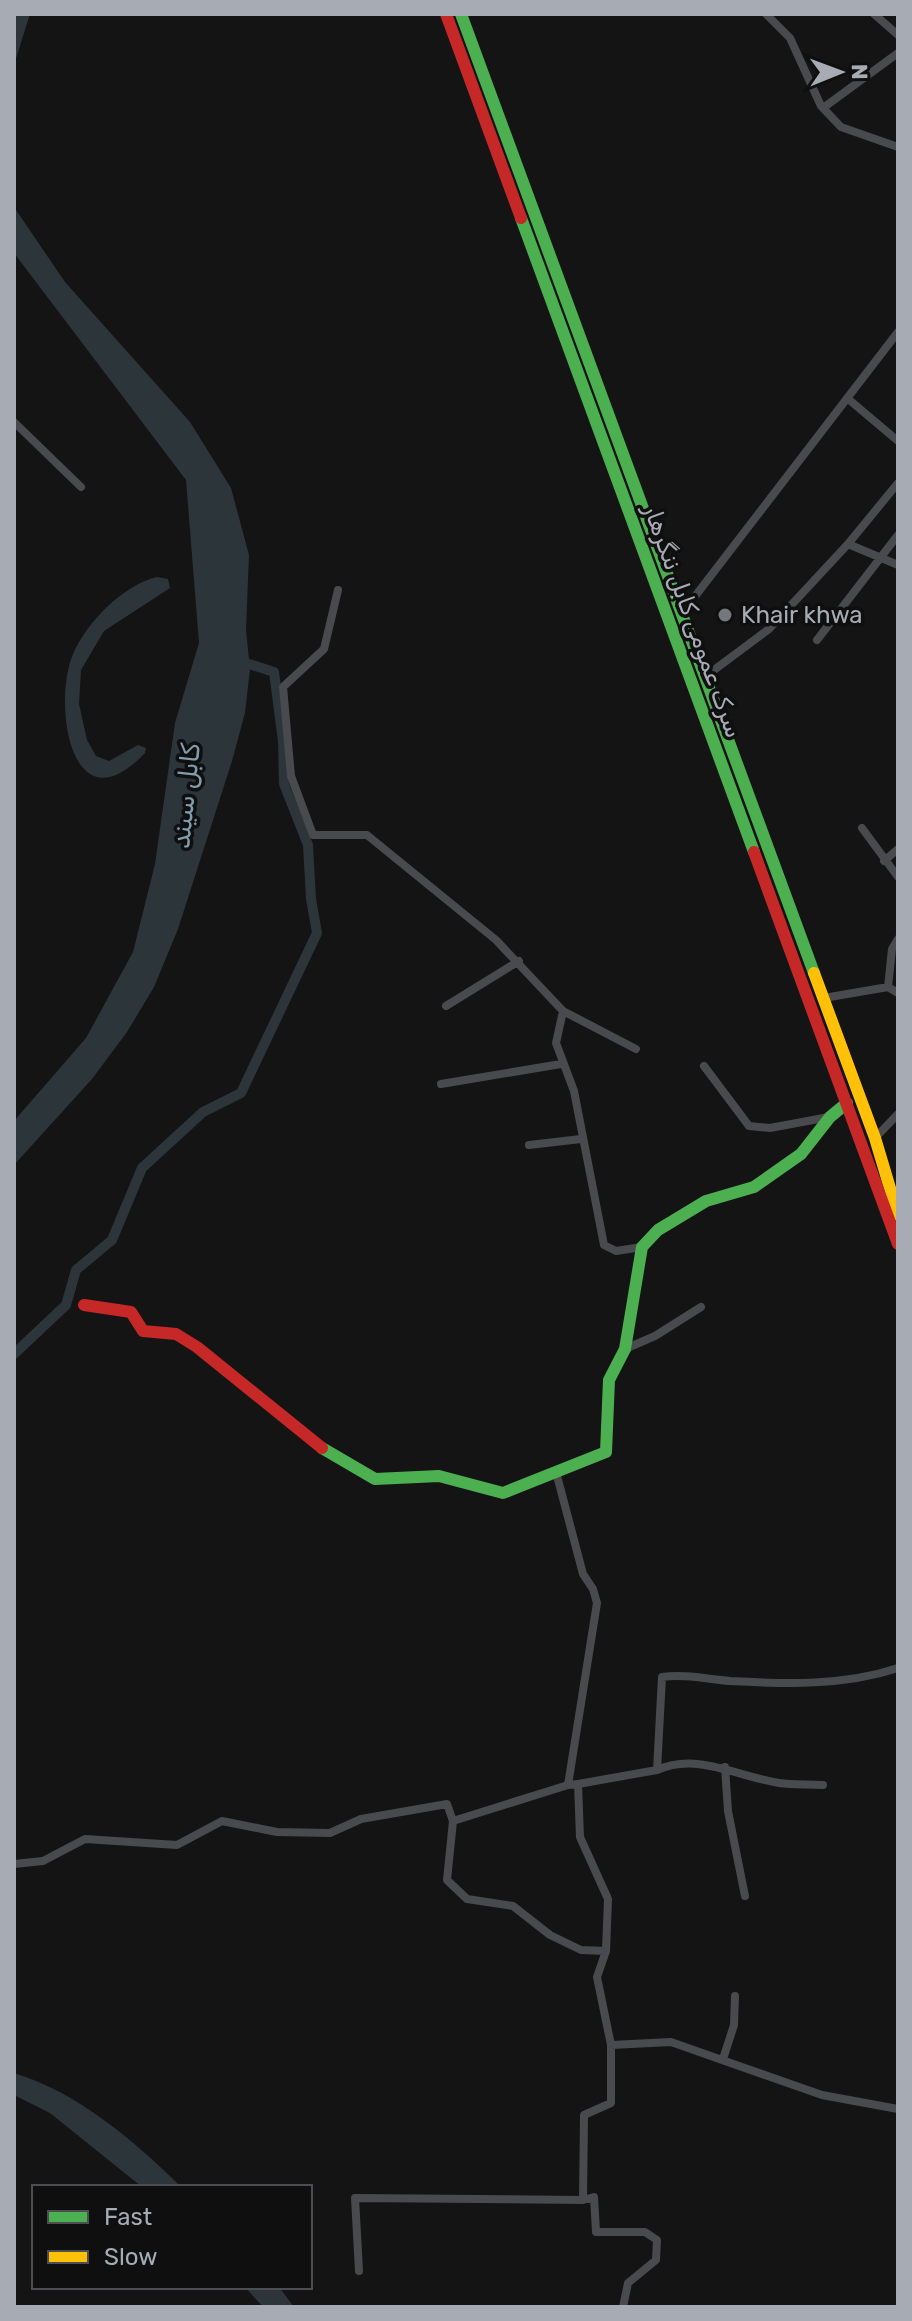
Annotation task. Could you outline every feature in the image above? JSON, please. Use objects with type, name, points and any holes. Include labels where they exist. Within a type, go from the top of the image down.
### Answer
[{"type":"main road","name":"سرک عمومی کابل ننگرهار","points":[[446,14],[898,1244]]},
{"type":"main road","name":"سرک عمومی کابل ننگرهار","points":[[461,14],[875,1138],[898,1215]]},
{"type":"main road","points":[[84,1305],[131,1312],[143,1331],[176,1334],[197,1347],[314,1443],[375,1479],[439,1476],[503,1493],[606,1452],[609,1380],[625,1349],[642,1247],[658,1230],[706,1201],[754,1187],[801,1154],[830,1117],[847,1103]]},
{"type":"street","points":[[766,14],[790,38],[823,108],[841,127],[898,147]]},
{"type":"street","points":[[874,14],[898,35]]},
{"type":"street","points":[[823,108],[898,53]]},
{"type":"street","points":[[683,612],[898,332]]},
{"type":"street","points":[[847,398],[898,441]]},
{"type":"street","points":[[14,422],[81,487]]},
{"type":"street","points":[[706,676],[769,629],[848,544],[898,483]]},
{"type":"street","points":[[817,640],[898,535]]},
{"type":"street","points":[[848,544],[898,565]]},
{"type":"street","points":[[338,590],[324,649],[283,687],[291,776],[313,835],[367,835],[519,961],[563,1011],[636,1049]]},
{"type":"street","points":[[862,828],[898,877]]},
{"type":"street","points":[[884,861],[898,849]]},
{"type":"street","points":[[888,987],[892,949],[898,939]]},
{"type":"street","points":[[446,1006],[519,961]]},
{"type":"street","points":[[824,998],[888,987],[898,993]]},
{"type":"street","points":[[563,1011],[556,1043],[561,1064],[574,1091],[604,1245],[616,1251],[642,1247]]},
{"type":"street","points":[[441,1084],[561,1064]]},
{"type":"street","points":[[704,1066],[749,1126],[770,1128],[830,1117]]},
{"type":"street","points":[[875,1138],[898,1114]]},
{"type":"street","points":[[529,1145],[581,1139]]},
{"type":"street","points":[[625,1349],[655,1336],[701,1307]]},
{"type":"street","points":[[556,1472],[583,1574],[593,1589],[597,1603],[573,1784],[580,1837],[608,1899],[606,1951],[597,1977],[611,2045],[611,2103],[584,2115],[583,2200]]},
{"type":"street","points":[[657,1770],[662,1677],[684,1675],[727,1680],[823,1683],[898,1668]]},
{"type":"street","points":[[453,1821],[573,1784],[657,1770],[673,1763],[725,1767],[778,1783],[823,1785]]},
{"type":"street","points":[[725,1767],[728,1811],[745,1896]]},
{"type":"street","points":[[14,1864],[43,1861],[85,1839],[177,1845],[222,1821],[277,1832],[330,1833],[361,1819],[447,1804],[453,1821],[447,1880],[467,1899],[513,1906],[561,1940],[581,1950],[606,1951]]},
{"type":"street","points":[[723,2059],[734,2025],[735,1996]]},
{"type":"street","points":[[611,2045],[671,2042],[723,2059],[754,2074],[822,2095],[898,2109]]},
{"type":"street","points":[[359,2271],[355,2198],[583,2200],[594,2197],[596,2232],[645,2232],[657,2240],[656,2260],[628,2283],[623,2307]]},
{"type":"water","points":[[14,14],[30,14],[14,65]]},
{"type":"water","name":"کابل سيند","points":[[14,207],[65,282],[190,422],[231,488],[249,555],[246,630],[250,669],[245,713],[232,761],[178,929],[154,987],[127,1032],[92,1079],[14,1165],[14,1121],[86,1038],[133,952],[155,864],[175,723],[199,643],[186,480],[14,253]]},
{"type":"water","points":[[157,577],[168,579],[170,588],[104,631],[81,670],[79,704],[87,740],[96,756],[109,761],[138,745],[146,748],[145,753],[120,773],[100,777],[84,769],[73,752],[67,728],[67,676],[73,654],[87,630],[108,606],[132,588]]},
{"type":"water","points":[[14,2073],[60,2092],[125,2136],[179,2185],[140,2185],[50,2113],[14,2095]]},
{"type":"water","points":[[247,2289],[280,2289],[294,2307],[263,2307]]},
{"type":"waterway","points":[[14,1354],[66,1305],[76,1270],[112,1240],[142,1168],[203,1112],[241,1093],[317,933],[311,899],[308,845],[284,784],[283,741],[274,672],[237,660]]},
{"type":"traffic: fast","points":[[461,14],[814,973]]},
{"type":"traffic: fast","points":[[521,218],[754,852]]},
{"type":"traffic: fast","points":[[322,1448],[375,1479],[439,1476],[503,1493],[606,1452],[609,1380],[625,1349],[642,1247],[658,1230],[706,1201],[754,1187],[801,1154],[830,1117],[847,1103]]},
{"type":"traffic: slow","points":[[814,973],[875,1138],[898,1215]]},
{"type":"traffic: jam","points":[[446,14],[521,218]]},
{"type":"traffic: jam","points":[[754,852],[898,1244]]},
{"type":"traffic: jam","points":[[84,1305],[131,1312],[143,1331],[176,1334],[197,1347],[322,1448]]},
{"type":"place","name":"Khair khwa","points":[[725,615]]}]
